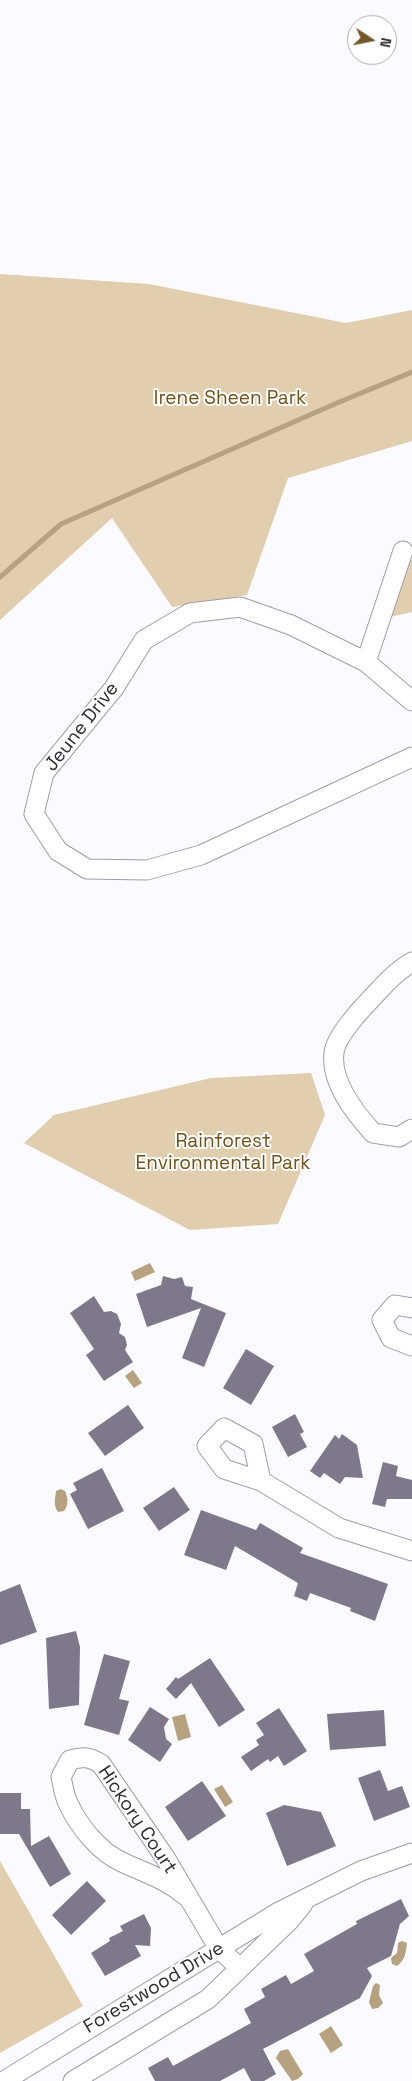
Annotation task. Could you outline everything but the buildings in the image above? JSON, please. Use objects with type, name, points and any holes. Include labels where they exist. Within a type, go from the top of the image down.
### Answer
[{"type":"street","points":[[366,662],[403,550]]},
{"type":"street","name":"Jeune Drive","points":[[412,701],[366,662],[290,625],[240,608],[190,613],[144,640],[114,688],[44,773],[34,814],[58,851],[87,870],[146,870],[201,855],[412,757]]},
{"type":"street","points":[[412,962],[400,969],[354,1016],[334,1051],[334,1070],[352,1109],[373,1133],[399,1137],[412,1129]]},
{"type":"street","points":[[412,1308],[395,1305],[382,1320],[391,1338],[412,1346]]},
{"type":"street","points":[[261,1480],[339,1528],[412,1551]]},
{"type":"street","name":"Hickory Court","points":[[186,1896],[166,1881],[120,1862],[102,1849],[78,1820],[67,1802],[61,1776],[70,1760],[90,1757],[102,1764],[166,1859],[186,1896],[219,1948],[239,1967]]},
{"type":"street","name":"Forestwood Drive","points":[[4,2081],[277,1914],[361,1871],[412,1853]]},
{"type":"street","name":"Forestwood Drive","points":[[73,2081],[201,2004],[289,1921],[307,1899]]},
{"type":"green space","name":"Irene Sheen Park","points":[[0,274],[149,284],[346,323],[412,310],[412,441],[288,478],[247,595],[172,607],[112,518],[0,620]]},
{"type":"green space","points":[[412,560],[412,612],[390,617],[405,562]]},
{"type":"green space","name":"Rainforest Environmental Park","points":[[311,1073],[325,1115],[278,1224],[190,1230],[24,1143],[54,1115],[211,1078]]},
{"type":"green space","points":[[0,1861],[83,2006],[0,2053]]},
{"type":"shaded area","points":[[150,1263],[155,1272],[135,1281],[131,1272]]},
{"type":"shaded area","points":[[133,1370],[142,1383],[134,1388],[125,1376]]},
{"type":"shaded area","points":[[61,1489],[65,1491],[67,1504],[64,1511],[58,1512],[55,1505],[55,1497],[56,1491]]},
{"type":"shaded area","points":[[185,1714],[191,1737],[178,1741],[172,1717]]},
{"type":"shaded area","points":[[222,1785],[233,1802],[225,1807],[214,1789]]},
{"type":"shaded area","points":[[402,1941],[407,1943],[406,1950],[403,1959],[397,1966],[392,1964],[391,1958],[397,1953],[398,1943]]},
{"type":"shaded area","points":[[376,1983],[380,1985],[379,1995],[383,2003],[378,2008],[372,2009],[369,2002],[373,1986]]},
{"type":"shaded area","points":[[331,2026],[343,2045],[331,2053],[319,2034]]},
{"type":"shaded area","points":[[288,2049],[303,2074],[298,2079],[292,2081],[276,2058],[280,2051]]},
{"type":"waterway","points":[[0,577],[61,524],[412,372]]}]
